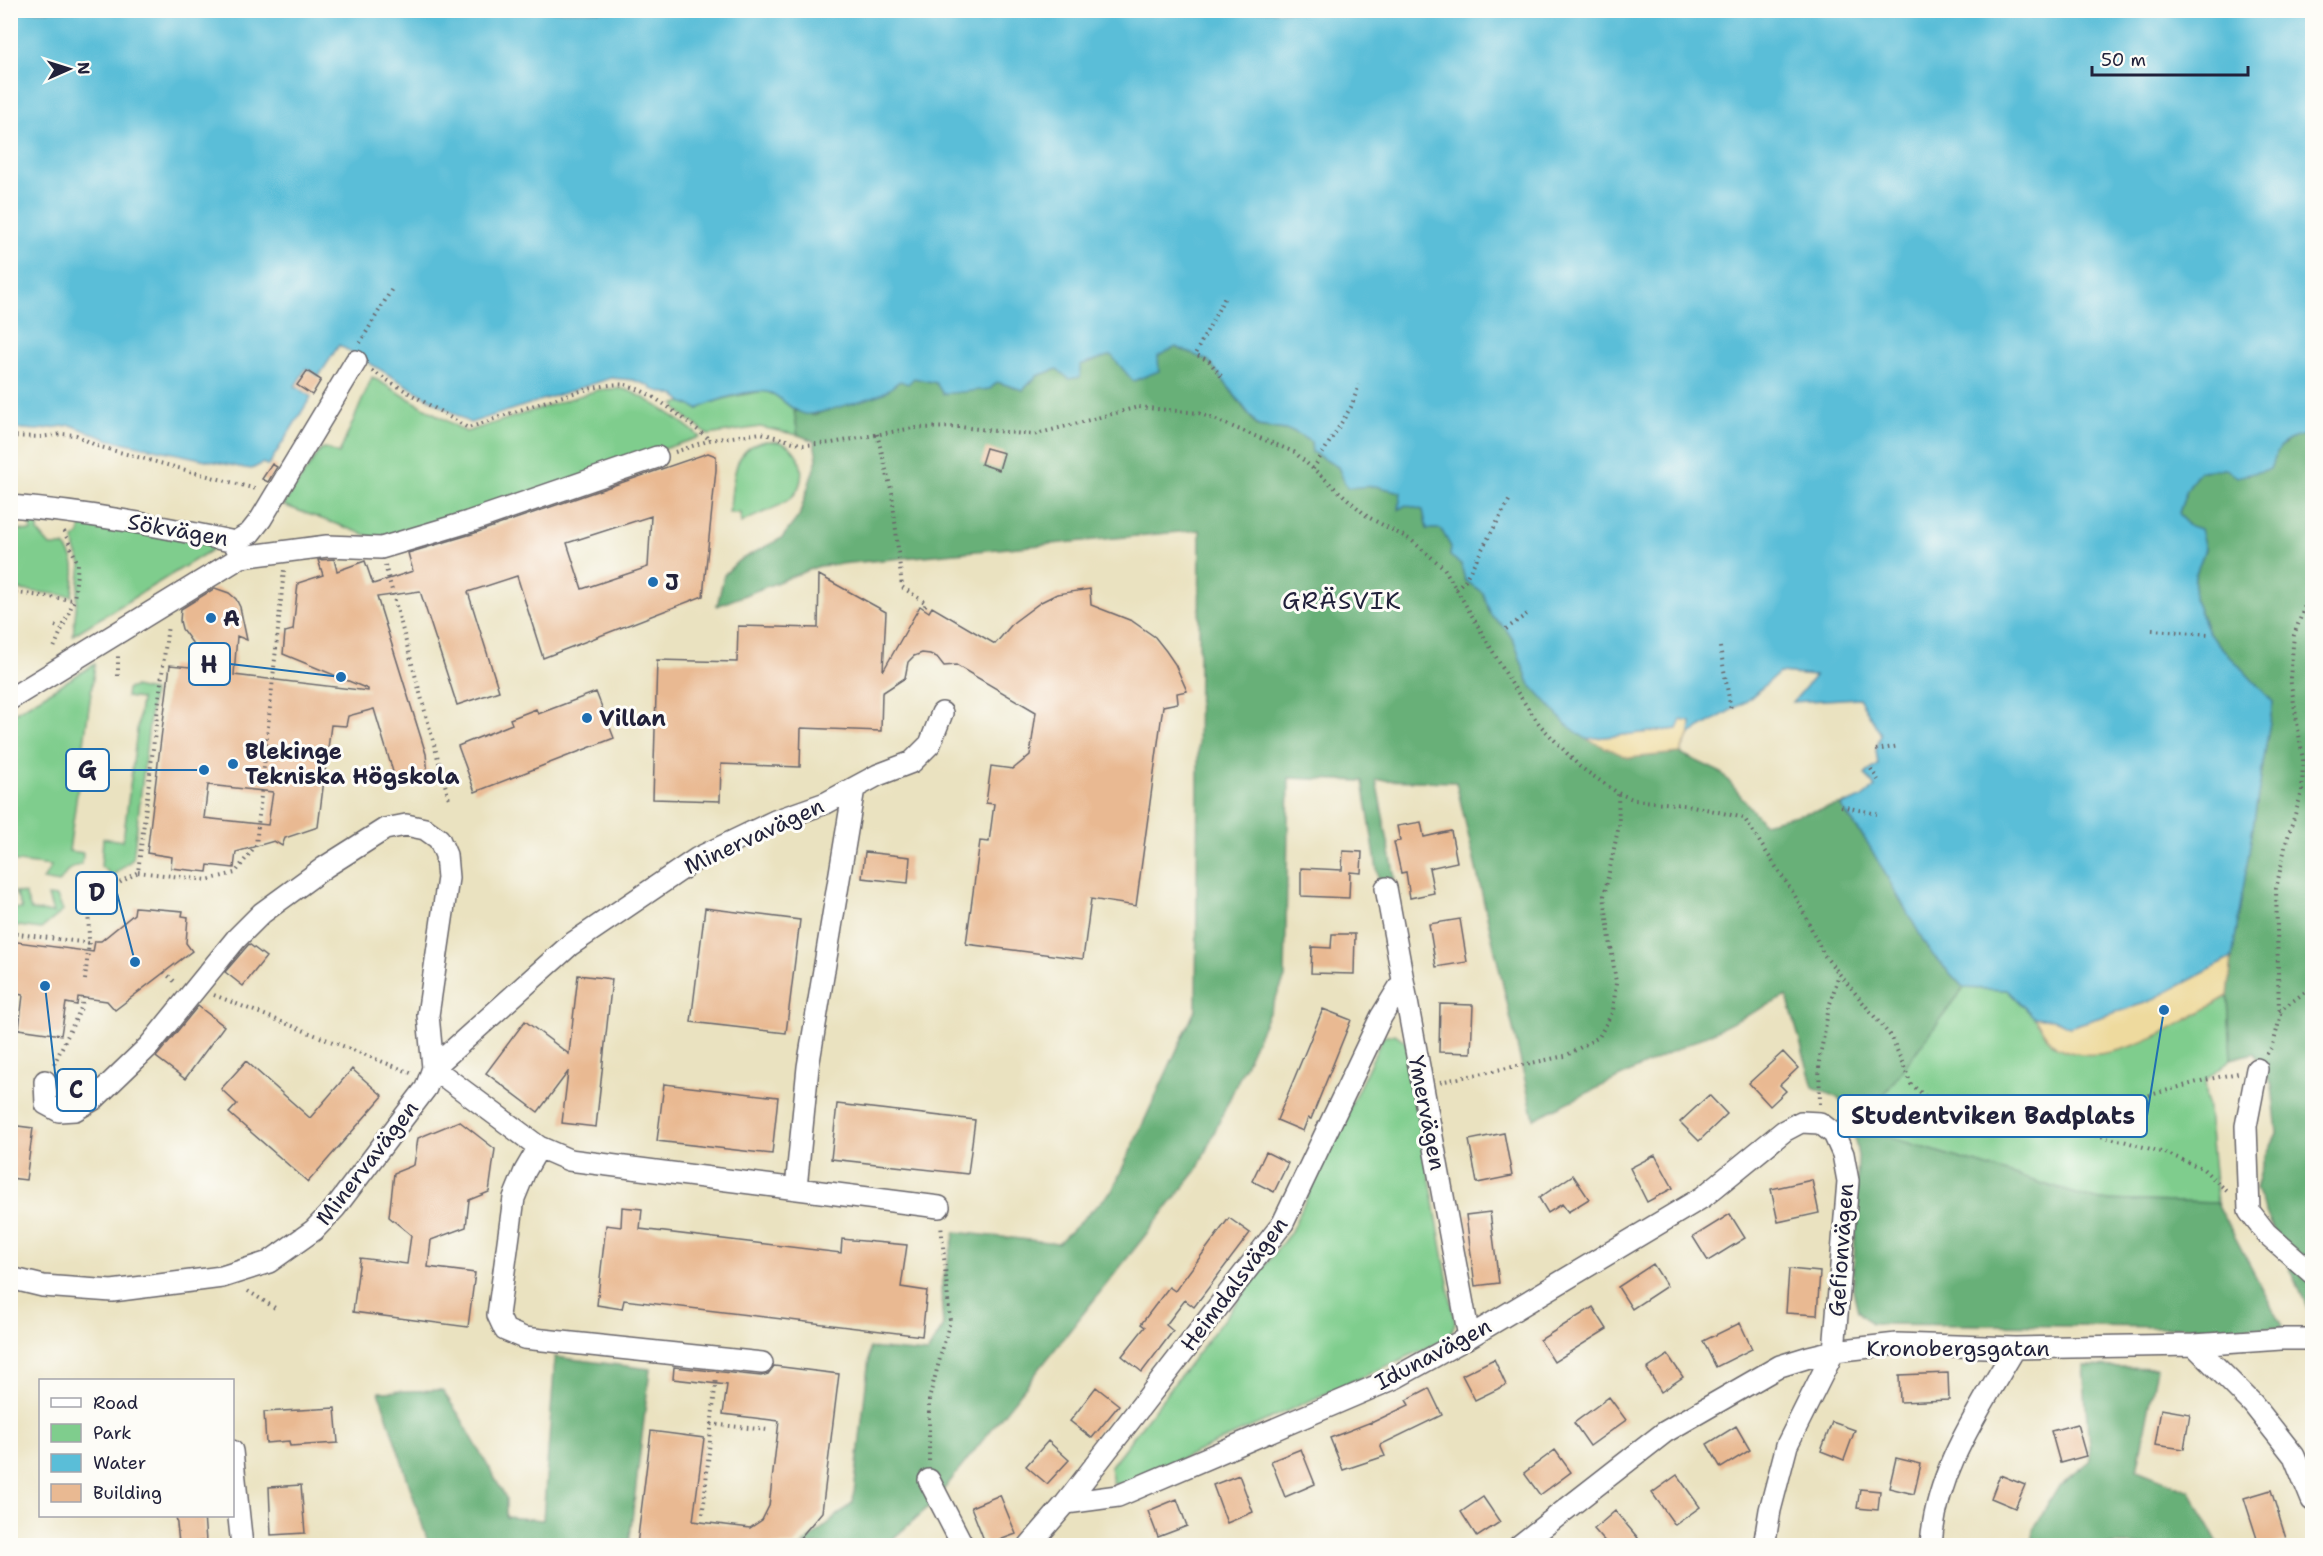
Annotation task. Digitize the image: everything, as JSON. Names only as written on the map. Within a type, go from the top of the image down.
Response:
[{"type":"street","name":"Sökvägen","points":[[10,506],[55,510],[148,524],[238,550],[261,519],[357,353]]},
{"type":"street","points":[[10,699],[171,600],[238,550],[286,551],[327,546],[381,548],[510,508],[657,458]]},
{"type":"street","name":"Minervavägen","points":[[10,1278],[43,1286],[112,1291],[222,1277],[268,1262],[314,1230],[335,1208],[429,1078],[570,945],[698,858],[775,821],[826,802],[878,775],[912,762],[930,744],[942,713]]},
{"type":"street","name":"Minervavägen","points":[[796,1188],[808,1067],[854,788]]},
{"type":"street","points":[[45,1081],[46,1104],[60,1111],[75,1110],[94,1099],[149,1046],[236,939],[262,913],[325,867],[385,829],[406,825],[424,829],[439,839],[446,855],[448,878],[428,1015],[429,1078],[539,1147],[569,1160],[939,1207]]},
{"type":"street","name":"Ymervägen","points":[[1386,888],[1469,1337]]},
{"type":"street","name":"Heimdalsvägen","points":[[1066,1503],[1283,1223],[1381,1017],[1402,981]]},
{"type":"street","points":[[2257,1069],[2246,1126],[2249,1211],[2266,1233],[2313,1273]]},
{"type":"street","name":"Idunavägen","points":[[1066,1503],[1118,1496],[1395,1378],[1469,1337],[1703,1197],[1784,1131],[1801,1122],[1820,1123]]},
{"type":"street","name":"Gefionvägen","points":[[1820,1123],[1834,1134],[1843,1154],[1848,1181],[1834,1351]]},
{"type":"street","points":[[539,1147],[525,1171],[514,1198],[498,1315],[505,1330],[524,1338],[762,1363]]},
{"type":"street","name":"Kronobergsgatan","points":[[1519,1545],[1665,1432],[1780,1366],[1834,1351],[1897,1344],[2014,1348],[2194,1345],[2313,1339]]},
{"type":"street","points":[[2194,1345],[2253,1404],[2294,1456],[2313,1500]]},
{"type":"street","points":[[1931,1545],[1932,1525],[1952,1458],[2014,1348]]},
{"type":"street","points":[[1764,1545],[1770,1510],[1787,1445],[1834,1351]]},
{"type":"street","points":[[234,1469],[242,1545]]},
{"type":"street","points":[[929,1480],[963,1545]]},
{"type":"street","points":[[1029,1545],[1066,1503]]},
{"type":"path","points":[[393,286],[357,353],[468,428],[612,384],[636,389],[674,412],[710,440]]},
{"type":"path","points":[[1221,376],[1209,361],[1195,354],[1226,295]]},
{"type":"path","points":[[1313,469],[1351,407],[1359,385]]},
{"type":"path","points":[[657,458],[710,440],[761,433],[804,445],[832,443],[914,428],[960,427],[1033,435],[1138,407],[1199,413],[1294,452],[1368,517],[1411,540],[1444,568],[1513,686],[1539,724],[1580,767],[1618,793],[1635,800],[1693,806],[1744,819],[1797,899],[1824,955],[1892,1038],[1911,1084],[1937,1107],[1976,1119],[2066,1118],[2205,1080],[2257,1069],[2272,1045],[2281,1014],[2279,1011],[2276,889],[2286,843],[2302,792],[2303,760],[2290,678],[2294,635],[2313,587]]},
{"type":"path","points":[[877,434],[892,493],[902,587],[926,603],[924,608]]},
{"type":"path","points":[[10,436],[76,435],[97,446],[275,494]]},
{"type":"path","points":[[1456,589],[1465,580],[1511,497]]},
{"type":"path","points":[[55,510],[78,564],[74,600],[54,650],[47,654],[57,670]]},
{"type":"path","points":[[381,548],[449,799]]},
{"type":"path","points":[[85,980],[89,943],[88,894],[116,885],[138,872],[207,880],[235,873],[256,845],[286,551]]},
{"type":"path","points":[[10,592],[74,600]]},
{"type":"path","points":[[138,872],[171,600]]},
{"type":"path","points":[[1506,629],[1530,612]]},
{"type":"path","points":[[55,626],[61,628]]},
{"type":"path","points":[[2152,630],[2210,634]]},
{"type":"path","points":[[1720,647],[1731,710]]},
{"type":"path","points":[[1876,750],[1899,746]]},
{"type":"path","points":[[1871,769],[1878,780]]},
{"type":"path","points":[[1422,1086],[1565,1056],[1599,1037],[1613,1011],[1616,983],[1604,896],[1619,825],[1618,793]]},
{"type":"path","points":[[1841,807],[1878,814]]},
{"type":"path","points":[[10,933],[89,943]]},
{"type":"path","points":[[1820,1123],[1819,1062],[1829,1007],[1839,974]]},
{"type":"path","points":[[2279,1011],[2313,987]]},
{"type":"path","points":[[197,988],[413,1074],[429,1078]]},
{"type":"path","points":[[45,1081],[82,1006],[83,993]]},
{"type":"path","points":[[2045,1118],[2086,1133],[2168,1154],[2202,1168],[2249,1211]]},
{"type":"path","points":[[929,1480],[929,1399],[950,1321],[939,1207]]},
{"type":"path","points":[[253,1293],[275,1308]]},
{"type":"path","points":[[703,1514],[718,1358]]},
{"type":"path","points":[[711,1424],[768,1430]]},
{"type":"green space","points":[[1175,347],[1209,361],[1257,426],[1293,431],[1311,442],[1312,452],[1338,467],[1347,487],[1375,486],[1401,492],[1400,509],[1406,504],[1423,510],[1427,529],[1441,529],[1451,547],[1450,556],[1461,564],[1465,580],[1483,593],[1491,615],[1506,629],[1514,641],[1529,683],[1629,758],[1680,753],[1722,773],[1763,823],[1847,803],[1841,807],[1867,842],[1930,952],[1964,988],[1859,1128],[2096,1200],[2217,1203],[2283,1328],[1871,1324],[1858,1311],[1853,1290],[1858,1156],[1850,1115],[1838,1098],[1813,1087],[1787,996],[1534,1119],[1456,782],[1376,780],[1395,878],[1379,882],[1363,781],[1289,778],[1285,978],[1197,1170],[933,1503],[886,1545],[803,1545],[853,1502],[870,1348],[927,1353],[943,1327],[941,1289],[955,1232],[1058,1243],[1112,1191],[1196,1008],[1200,530],[819,566],[717,606],[724,575],[738,561],[782,538],[799,516],[817,459],[814,441],[798,435],[794,410],[813,415],[883,393],[900,381],[914,378],[936,383],[997,382],[1023,390],[1037,376],[1057,369],[1080,365],[1111,355],[1158,356]]},
{"type":"green space","points":[[372,377],[466,432],[598,390],[623,389],[652,403],[700,437],[383,541],[283,505],[321,449],[325,448],[339,454]]},
{"type":"green space","points":[[764,391],[775,395],[794,410],[798,435],[760,427],[708,435],[677,410],[675,404],[682,402],[698,409],[722,400]]},
{"type":"green space","points":[[2312,434],[2312,1319],[2256,1189],[2264,1159],[2277,1133],[2272,1085],[2254,1053],[2231,1059],[2228,996],[2232,958],[2273,702],[2209,634],[2194,598],[2195,576],[2205,549],[2200,529],[2187,525],[2179,513],[2187,489],[2199,471],[2226,469],[2277,449],[2295,436]]},
{"type":"green space","points":[[766,441],[785,444],[797,455],[802,471],[799,487],[788,500],[741,523],[740,513],[729,513],[736,468],[746,451]]},
{"type":"green space","points":[[24,514],[38,516],[38,532],[50,546],[64,546],[69,551],[74,563],[72,596],[11,589],[10,522],[16,530],[32,531]]},
{"type":"green space","points":[[81,521],[213,544],[213,549],[73,635],[81,564],[74,539],[80,533]]},
{"type":"green space","points":[[95,664],[69,851],[83,853],[82,864],[68,870],[59,883],[43,880],[51,866],[11,861],[11,715]]},
{"type":"green space","points":[[134,687],[153,691],[133,859],[112,876],[101,867],[103,838],[123,841],[141,699],[126,697],[127,689]]},
{"type":"green space","points":[[15,892],[25,894],[31,910],[53,913],[48,896],[57,897],[63,911],[41,929],[11,925],[11,908],[22,909]]},
{"type":"green space","points":[[1964,988],[2007,990],[2034,1017],[2054,1046],[2156,1037],[2228,996],[2231,1059],[2205,1080],[2217,1203],[2096,1200],[1858,1128]]},
{"type":"green space","points":[[1395,1034],[1406,1042],[1455,1323],[1449,1338],[1123,1485],[1113,1483],[1110,1467],[1290,1233],[1383,1037]]},
{"type":"green space","points":[[555,1357],[650,1369],[629,1545],[429,1545],[379,1392],[442,1390],[459,1415],[506,1498],[506,1517],[543,1520]]},
{"type":"green space","points":[[2083,1366],[2157,1368],[2137,1470],[2190,1491],[2219,1545],[2033,1545],[2033,1530],[2059,1486],[2090,1461]]},
{"type":"sand","points":[[1680,720],[1692,722],[1690,734],[1680,753],[1629,758],[1586,739],[1677,729]]},
{"type":"sand","points":[[2232,958],[2228,996],[2168,1030],[2122,1049],[2099,1054],[2077,1054],[2057,1047],[2047,1038],[2034,1017],[2053,1019],[2070,1027],[2148,1002]]},
{"type":"water","points":[[10,11],[2312,11],[2312,434],[2284,443],[2276,453],[2270,469],[2237,477],[2226,469],[2199,471],[2187,489],[2179,513],[2187,525],[2200,529],[2205,549],[2195,576],[2194,598],[2209,634],[2273,702],[2232,958],[2148,1002],[2069,1027],[2053,1019],[2034,1017],[2007,990],[1964,988],[1930,952],[1867,842],[1841,806],[1861,798],[1875,787],[1865,774],[1878,765],[1876,750],[1881,734],[1859,698],[1793,702],[1815,676],[1779,673],[1747,701],[1690,734],[1691,722],[1681,720],[1677,729],[1586,739],[1566,724],[1529,683],[1514,641],[1506,629],[1491,615],[1483,593],[1465,580],[1461,564],[1450,556],[1451,547],[1441,529],[1427,529],[1423,510],[1406,505],[1399,509],[1401,492],[1375,486],[1347,488],[1338,467],[1312,452],[1311,442],[1293,431],[1258,426],[1209,361],[1176,347],[1158,356],[1159,371],[1133,381],[1111,355],[1080,365],[1080,377],[1069,379],[1057,369],[1037,376],[1023,390],[997,382],[990,389],[943,394],[936,383],[914,378],[908,384],[900,381],[885,392],[870,398],[811,414],[796,410],[773,394],[766,392],[736,395],[698,409],[682,402],[676,396],[651,389],[650,386],[633,380],[611,378],[470,423],[339,345],[319,376],[306,368],[295,386],[311,397],[268,466],[263,463],[252,469],[244,468],[107,439],[71,425],[37,430],[11,428]]},
{"type":"building","points":[[307,371],[321,380],[312,395],[297,385]]},
{"type":"building","points":[[986,448],[1004,453],[999,470],[981,464]]},
{"type":"building","points":[[708,453],[716,456],[703,596],[543,658],[517,576],[468,592],[499,691],[457,705],[420,591],[377,597],[426,754],[428,775],[397,785],[374,709],[348,716],[346,726],[331,725],[318,827],[285,838],[282,846],[274,841],[236,852],[234,868],[208,865],[207,872],[171,868],[172,857],[147,853],[170,665],[190,667],[193,644],[182,629],[181,609],[215,588],[229,593],[236,599],[247,640],[237,636],[234,675],[368,691],[368,689],[283,654],[285,632],[293,630],[298,583],[323,575],[318,560],[334,559],[337,571],[365,561],[373,584],[413,571],[408,553],[472,534]],"holes":[[[651,516],[648,567],[582,589],[567,543]],[[208,785],[273,792],[268,825],[204,818]]]},
{"type":"building","points":[[272,464],[277,467],[268,482],[262,479]]},
{"type":"building","points":[[819,575],[886,612],[883,671],[920,606],[929,612],[932,607],[995,644],[1014,622],[1041,602],[1057,594],[1090,589],[1091,605],[1132,621],[1155,637],[1175,664],[1187,691],[1177,693],[1178,703],[1163,706],[1136,906],[1091,899],[1083,959],[966,944],[980,841],[989,842],[994,804],[986,803],[991,766],[1013,769],[1030,755],[1036,712],[956,665],[944,666],[937,657],[930,654],[922,653],[914,656],[908,662],[905,678],[882,693],[881,731],[801,728],[800,767],[721,764],[720,801],[653,799],[657,660],[737,662],[738,626],[818,628]]},
{"type":"building","points":[[596,692],[614,738],[475,792],[458,746],[512,724],[510,719],[536,709],[538,714]]},
{"type":"building","points":[[1421,822],[1424,837],[1451,831],[1457,862],[1429,868],[1434,893],[1410,898],[1406,872],[1401,873],[1394,842],[1400,841],[1397,826]]},
{"type":"building","points":[[1343,851],[1362,852],[1361,873],[1350,872],[1349,898],[1301,896],[1301,868],[1342,870]]},
{"type":"building","points":[[865,852],[910,857],[908,883],[862,878]]},
{"type":"building","points":[[135,907],[183,911],[182,916],[188,917],[186,943],[192,951],[115,1010],[107,1001],[78,997],[77,1005],[66,1003],[61,1035],[19,1029],[23,995],[10,993],[10,941],[93,952],[95,941],[101,941],[134,914]]},
{"type":"building","points":[[705,908],[800,920],[786,1033],[691,1022]]},
{"type":"building","points":[[1460,919],[1467,962],[1436,967],[1429,924]]},
{"type":"building","points":[[1332,934],[1355,934],[1354,974],[1311,973],[1312,947],[1331,948]]},
{"type":"building","points":[[249,944],[266,957],[243,986],[225,972]]},
{"type":"building","points":[[578,975],[612,979],[596,1127],[562,1123],[568,1072],[538,1112],[486,1073],[525,1021],[569,1054]]},
{"type":"building","points":[[1440,1004],[1473,1005],[1471,1053],[1439,1052]]},
{"type":"building","points":[[198,1006],[224,1026],[185,1079],[156,1057]]},
{"type":"building","points":[[1323,1009],[1351,1020],[1311,1119],[1308,1118],[1303,1131],[1277,1120]]},
{"type":"building","points":[[1783,1052],[1798,1068],[1780,1085],[1786,1091],[1770,1106],[1749,1083]]},
{"type":"building","points":[[246,1061],[310,1118],[352,1069],[383,1096],[308,1182],[229,1113],[237,1104],[221,1089]]},
{"type":"building","points":[[664,1084],[778,1097],[772,1154],[657,1141]]},
{"type":"building","points":[[1709,1095],[1727,1114],[1699,1141],[1680,1122]]},
{"type":"building","points":[[837,1104],[975,1120],[968,1174],[831,1159]]},
{"type":"building","points":[[459,1121],[495,1149],[489,1192],[469,1200],[466,1227],[431,1240],[428,1267],[475,1273],[468,1327],[353,1312],[360,1258],[407,1264],[411,1235],[389,1217],[394,1173],[414,1165],[418,1138]]},
{"type":"building","points":[[10,1125],[33,1128],[26,1180],[10,1178]]},
{"type":"building","points":[[1504,1133],[1512,1176],[1477,1183],[1469,1140]]},
{"type":"building","points":[[1266,1152],[1288,1163],[1274,1192],[1252,1181]]},
{"type":"building","points":[[1655,1155],[1673,1188],[1647,1202],[1630,1168]]},
{"type":"building","points":[[1573,1175],[1589,1199],[1568,1212],[1562,1204],[1548,1213],[1539,1198]]},
{"type":"building","points":[[1812,1180],[1819,1213],[1778,1222],[1771,1189]]},
{"type":"building","points":[[622,1207],[642,1209],[640,1229],[841,1253],[842,1239],[907,1245],[901,1287],[927,1291],[922,1336],[624,1300],[622,1309],[597,1305],[606,1225],[621,1227]]},
{"type":"building","points":[[1490,1212],[1499,1283],[1475,1286],[1466,1215]]},
{"type":"building","points":[[1730,1214],[1745,1238],[1708,1261],[1693,1237]]},
{"type":"building","points":[[1229,1218],[1250,1233],[1194,1307],[1185,1300],[1166,1325],[1173,1331],[1142,1372],[1122,1356],[1145,1327],[1141,1324],[1169,1287],[1175,1291]]},
{"type":"building","points":[[1653,1264],[1667,1286],[1632,1309],[1618,1287]]},
{"type":"building","points":[[1789,1269],[1820,1272],[1817,1315],[1786,1313]]},
{"type":"building","points":[[1593,1307],[1607,1329],[1554,1362],[1540,1340]]},
{"type":"building","points":[[1740,1323],[1752,1349],[1716,1367],[1703,1341]]},
{"type":"building","points":[[1668,1355],[1683,1377],[1661,1392],[1647,1369]]},
{"type":"building","points":[[1494,1359],[1506,1385],[1475,1400],[1462,1375]]},
{"type":"building","points":[[774,1366],[839,1374],[822,1512],[794,1545],[637,1545],[651,1431],[704,1438],[693,1521],[750,1528],[762,1520],[769,1506],[779,1421],[723,1414],[727,1385],[673,1379],[674,1367],[761,1376],[768,1374]]},
{"type":"building","points":[[1948,1373],[1949,1400],[1900,1402],[1899,1375]]},
{"type":"building","points":[[1096,1387],[1119,1405],[1092,1438],[1070,1421]]},
{"type":"building","points":[[1429,1388],[1442,1415],[1380,1445],[1385,1456],[1343,1470],[1330,1438],[1371,1423],[1409,1405],[1406,1400]]},
{"type":"building","points":[[1609,1397],[1626,1420],[1590,1446],[1574,1423]]},
{"type":"building","points":[[335,1408],[338,1443],[290,1446],[289,1441],[266,1443],[264,1412]]},
{"type":"building","points":[[2161,1409],[2190,1414],[2184,1449],[2155,1445]]},
{"type":"building","points":[[1832,1422],[1855,1430],[1844,1460],[1821,1451]]},
{"type":"building","points":[[2077,1424],[2086,1456],[2060,1463],[2051,1431]]},
{"type":"building","points":[[1736,1426],[1750,1450],[1721,1468],[1707,1444]]},
{"type":"building","points":[[1048,1441],[1069,1460],[1047,1484],[1026,1466]]},
{"type":"building","points":[[1301,1449],[1315,1484],[1285,1497],[1271,1461]]},
{"type":"building","points":[[1555,1450],[1571,1472],[1540,1495],[1524,1473]]},
{"type":"building","points":[[1896,1458],[1921,1464],[1914,1494],[1889,1488]]},
{"type":"building","points":[[1239,1475],[1253,1512],[1227,1523],[1213,1485]]},
{"type":"building","points":[[1677,1475],[1700,1507],[1675,1525],[1652,1493]]},
{"type":"building","points":[[2000,1475],[2025,1485],[2015,1508],[1991,1498]]},
{"type":"building","points":[[301,1485],[305,1533],[271,1535],[269,1487]]},
{"type":"building","points":[[1860,1489],[1880,1491],[1878,1510],[1857,1508]]},
{"type":"building","points":[[2271,1490],[2287,1542],[2276,1545],[2259,1545],[2244,1498]]},
{"type":"building","points":[[1000,1495],[1016,1534],[986,1545],[971,1507]]},
{"type":"building","points":[[1483,1497],[1500,1522],[1477,1537],[1461,1512]]},
{"type":"building","points":[[1177,1499],[1187,1526],[1158,1537],[1148,1511]]},
{"type":"building","points":[[1615,1511],[1638,1538],[1629,1545],[1608,1545],[1594,1529]]},
{"type":"building","points":[[176,1517],[204,1517],[206,1541],[179,1543]]},
{"type":"place","name":"J","points":[[653,582]]},
{"type":"place","name":"A","points":[[211,618]]},
{"type":"place","name":"H","points":[[341,677]]},
{"type":"place","name":"Villan","points":[[587,718]]},
{"type":"place","name":"Blekinge Tekniska Högskola","points":[[233,764]]},
{"type":"place","name":"G","points":[[204,770]]},
{"type":"place","name":"D","points":[[135,962]]},
{"type":"place","name":"C","points":[[45,986]]},
{"type":"place","name":"Studentviken Badplats","points":[[2164,1010]]},
{"type":"district","name":"GRÄSVIK","points":[[1342,601]]}]
